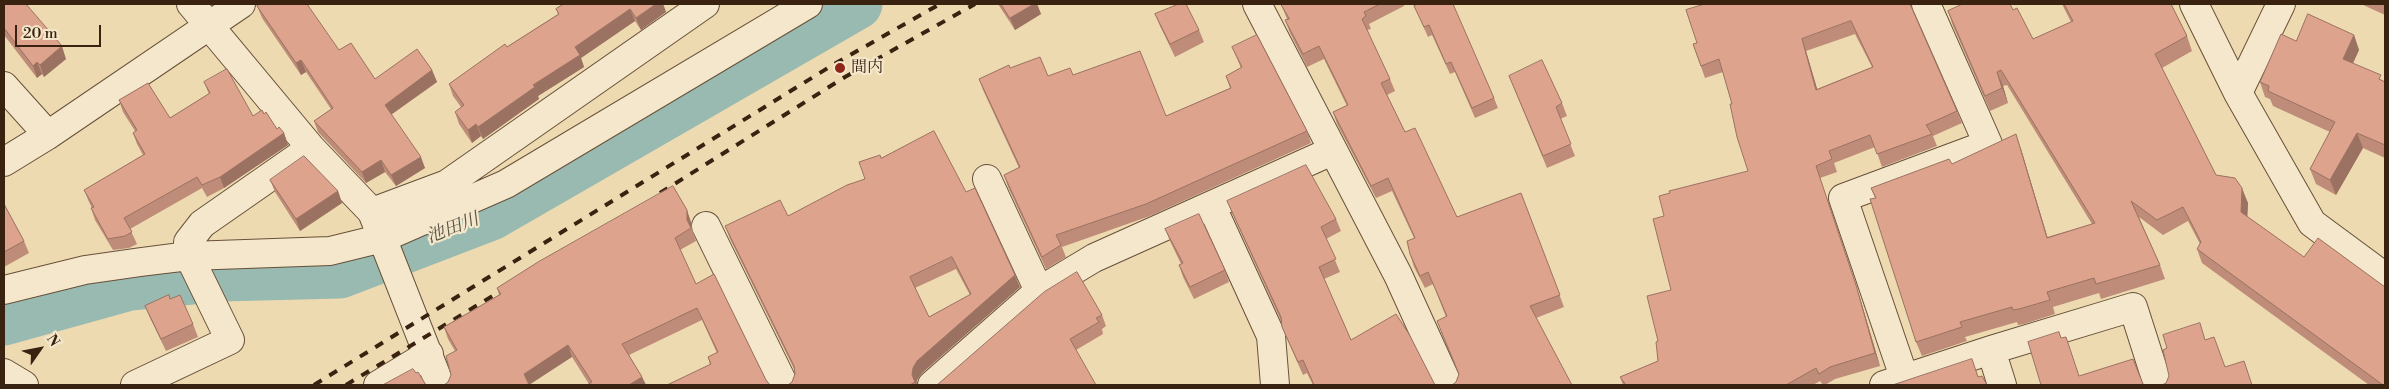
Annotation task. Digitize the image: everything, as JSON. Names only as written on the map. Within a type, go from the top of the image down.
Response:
[{"type":"street","points":[[191,4],[311,148],[372,212],[440,385]]},
{"type":"street","points":[[4,162],[48,135],[242,4]]},
{"type":"street","points":[[372,212],[447,184],[705,4]]},
{"type":"street","points":[[4,290],[85,270],[189,256],[330,251],[383,239],[506,184],[808,4]]},
{"type":"street","points":[[1257,4],[1398,275],[1448,385]]},
{"type":"street","points":[[1926,4],[1988,144],[1843,198],[1894,381],[2133,307],[2158,385]]},
{"type":"street","points":[[2194,4],[2238,93],[2312,223],[2385,277]]},
{"type":"street","points":[[2238,93],[2280,4]]},
{"type":"street","points":[[4,86],[48,135]]},
{"type":"street","points":[[134,385],[230,340],[189,256],[188,242],[202,224],[311,148]]},
{"type":"street","points":[[932,385],[1039,291],[1094,258],[1212,207],[1332,151]]},
{"type":"street","points":[[987,179],[1039,291]]},
{"type":"street","points":[[1212,207],[1271,336],[1274,385]]},
{"type":"street","points":[[706,226],[784,385]]},
{"type":"street","points":[[1991,350],[2002,385]]},
{"type":"street","points":[[378,385],[429,354]]},
{"type":"street","points":[[4,372],[24,385]]},
{"type":"building","points":[[4,4],[26,4],[62,46],[40,65],[37,62],[33,66],[4,28]]},
{"type":"building","points":[[261,4],[307,4],[339,50],[351,43],[375,79],[417,49],[432,70],[385,105],[421,157],[391,175],[381,160],[362,172],[314,121],[333,108],[301,60],[296,63],[257,6]]},
{"type":"building","points":[[564,4],[656,4],[636,18],[630,9],[575,47],[580,55],[533,85],[535,87],[478,127],[476,124],[468,130],[455,112],[464,105],[449,84],[505,44],[507,47],[559,14],[556,9]]},
{"type":"building","points":[[1001,4],[1034,4],[1010,18]]},
{"type":"building","points":[[1179,4],[1186,4],[1199,30],[1170,44],[1155,14]]},
{"type":"building","points":[[1281,4],[1380,4],[1364,12],[1366,16],[1362,19],[1390,79],[1381,83],[1405,132],[1415,128],[1457,217],[1521,193],[1560,295],[1530,306],[1572,385],[1452,385],[1456,382],[1459,374],[1437,321],[1447,316],[1428,272],[1420,276],[1410,254],[1407,241],[1415,238],[1388,178],[1371,186],[1333,112],[1348,105],[1319,46],[1303,54],[1285,20],[1289,19]]},
{"type":"building","points":[[1419,4],[1453,4],[1494,98],[1472,108],[1451,62],[1446,64],[1429,25],[1424,27],[1414,6]]},
{"type":"building","points":[[1705,4],[1910,4],[1957,111],[1926,125],[1932,134],[1877,154],[1870,135],[1829,151],[1832,159],[1816,166],[1856,285],[1875,353],[1830,367],[1819,374],[1816,368],[1786,385],[1626,385],[1620,377],[1658,361],[1656,342],[1658,341],[1647,296],[1671,290],[1653,219],[1664,216],[1659,196],[1670,193],[1669,191],[1748,171],[1737,137],[1730,104],[1732,104],[1719,59],[1701,66],[1693,44],[1697,43],[1686,10]],"holes":[[[1851,21],[1873,67],[1816,90],[1802,39]]]},
{"type":"building","points":[[1963,4],[2010,4],[2013,10],[2017,8],[2033,39],[2073,21],[2064,4],[2171,4],[2187,36],[2155,54],[2216,175],[2235,178],[2242,188],[2241,212],[2304,257],[2318,238],[2385,287],[2385,385],[2197,249],[2201,242],[2183,207],[2157,220],[2131,201],[2160,265],[2096,284],[2094,278],[2047,292],[2050,300],[2019,309],[2013,310],[2012,307],[1960,322],[1962,327],[1916,342],[1870,199],[1876,198],[1871,188],[1949,159],[1952,164],[2016,134],[2047,238],[2095,223],[2001,70],[1997,72],[2002,88],[1985,96],[1948,11]]},
{"type":"building","points":[[2308,14],[2354,35],[2343,59],[2381,75],[2379,79],[2385,82],[2385,145],[2357,133],[2330,180],[2310,169],[2335,122],[2268,91],[2269,86],[2260,82],[2281,34],[2296,41]]},
{"type":"building","points":[[1257,35],[1307,131],[1146,204],[1056,235],[1061,245],[1042,257],[1004,175],[1020,167],[979,79],[1009,65],[1010,68],[1040,57],[1048,76],[1070,68],[1073,75],[1140,51],[1166,116],[1231,88],[1226,76],[1242,67],[1232,47]]},
{"type":"building","points":[[1542,60],[1562,103],[1556,107],[1571,144],[1543,156],[1509,76]]},
{"type":"building","points":[[227,69],[253,116],[262,110],[264,114],[266,112],[277,129],[279,127],[284,133],[220,177],[202,185],[197,177],[124,218],[132,232],[125,236],[108,239],[91,208],[94,207],[84,190],[145,154],[133,133],[137,130],[119,100],[148,83],[170,118],[210,93],[204,82]]},
{"type":"building","points":[[934,131],[966,192],[975,188],[1015,275],[917,361],[912,375],[915,382],[910,385],[788,385],[792,382],[795,374],[794,366],[725,226],[780,200],[788,216],[847,185],[865,179],[859,162],[880,155],[881,158]],"holes":[[[952,257],[971,294],[929,317],[910,277]]]},
{"type":"building","points":[[304,156],[338,191],[296,219],[270,180]]},
{"type":"building","points":[[1306,165],[1336,219],[1321,227],[1336,259],[1319,267],[1351,340],[1396,314],[1409,334],[1435,385],[1314,385],[1303,360],[1298,362],[1282,327],[1281,317],[1227,201]]},
{"type":"building","points":[[673,186],[687,210],[687,220],[691,228],[675,238],[696,284],[714,274],[770,385],[667,385],[711,364],[708,357],[718,352],[697,308],[622,344],[642,377],[629,385],[587,385],[592,382],[568,345],[524,374],[529,385],[444,385],[448,382],[451,375],[446,356],[457,350],[444,327],[501,294],[497,288],[538,262]]},
{"type":"building","points":[[4,204],[24,241],[4,252]]},
{"type":"building","points":[[1199,214],[1225,270],[1190,287],[1179,265],[1183,263],[1165,229]]},
{"type":"building","points":[[1077,272],[1102,315],[1096,318],[1099,322],[1070,339],[1096,385],[937,385],[1044,292]]},
{"type":"building","points":[[169,295],[170,299],[180,295],[193,324],[161,339],[145,306]]},
{"type":"building","points":[[2200,323],[2205,340],[2214,337],[2225,367],[2244,361],[2252,385],[2162,385],[2166,383],[2169,376],[2163,350],[2167,348],[2163,335]]},
{"type":"building","points":[[2059,332],[2061,338],[2066,337],[2079,376],[2133,359],[2145,385],[2041,385],[2028,342]]},
{"type":"building","points":[[1972,359],[1978,377],[1982,376],[1987,385],[1893,385]]},
{"type":"building","points":[[413,369],[416,373],[418,372],[426,385],[383,385]]},
{"type":"waterway","name":"池田川","points":[[4,320],[130,285],[222,276],[340,273],[491,215],[857,4]]},
{"type":"railway","points":[[314,385],[836,63],[940,4]]},
{"type":"railway","points":[[660,193],[845,77],[975,4]]},
{"type":"railway","points":[[346,385],[509,286]]},
{"type":"place","name":"間内","points":[[840,68]]}]
